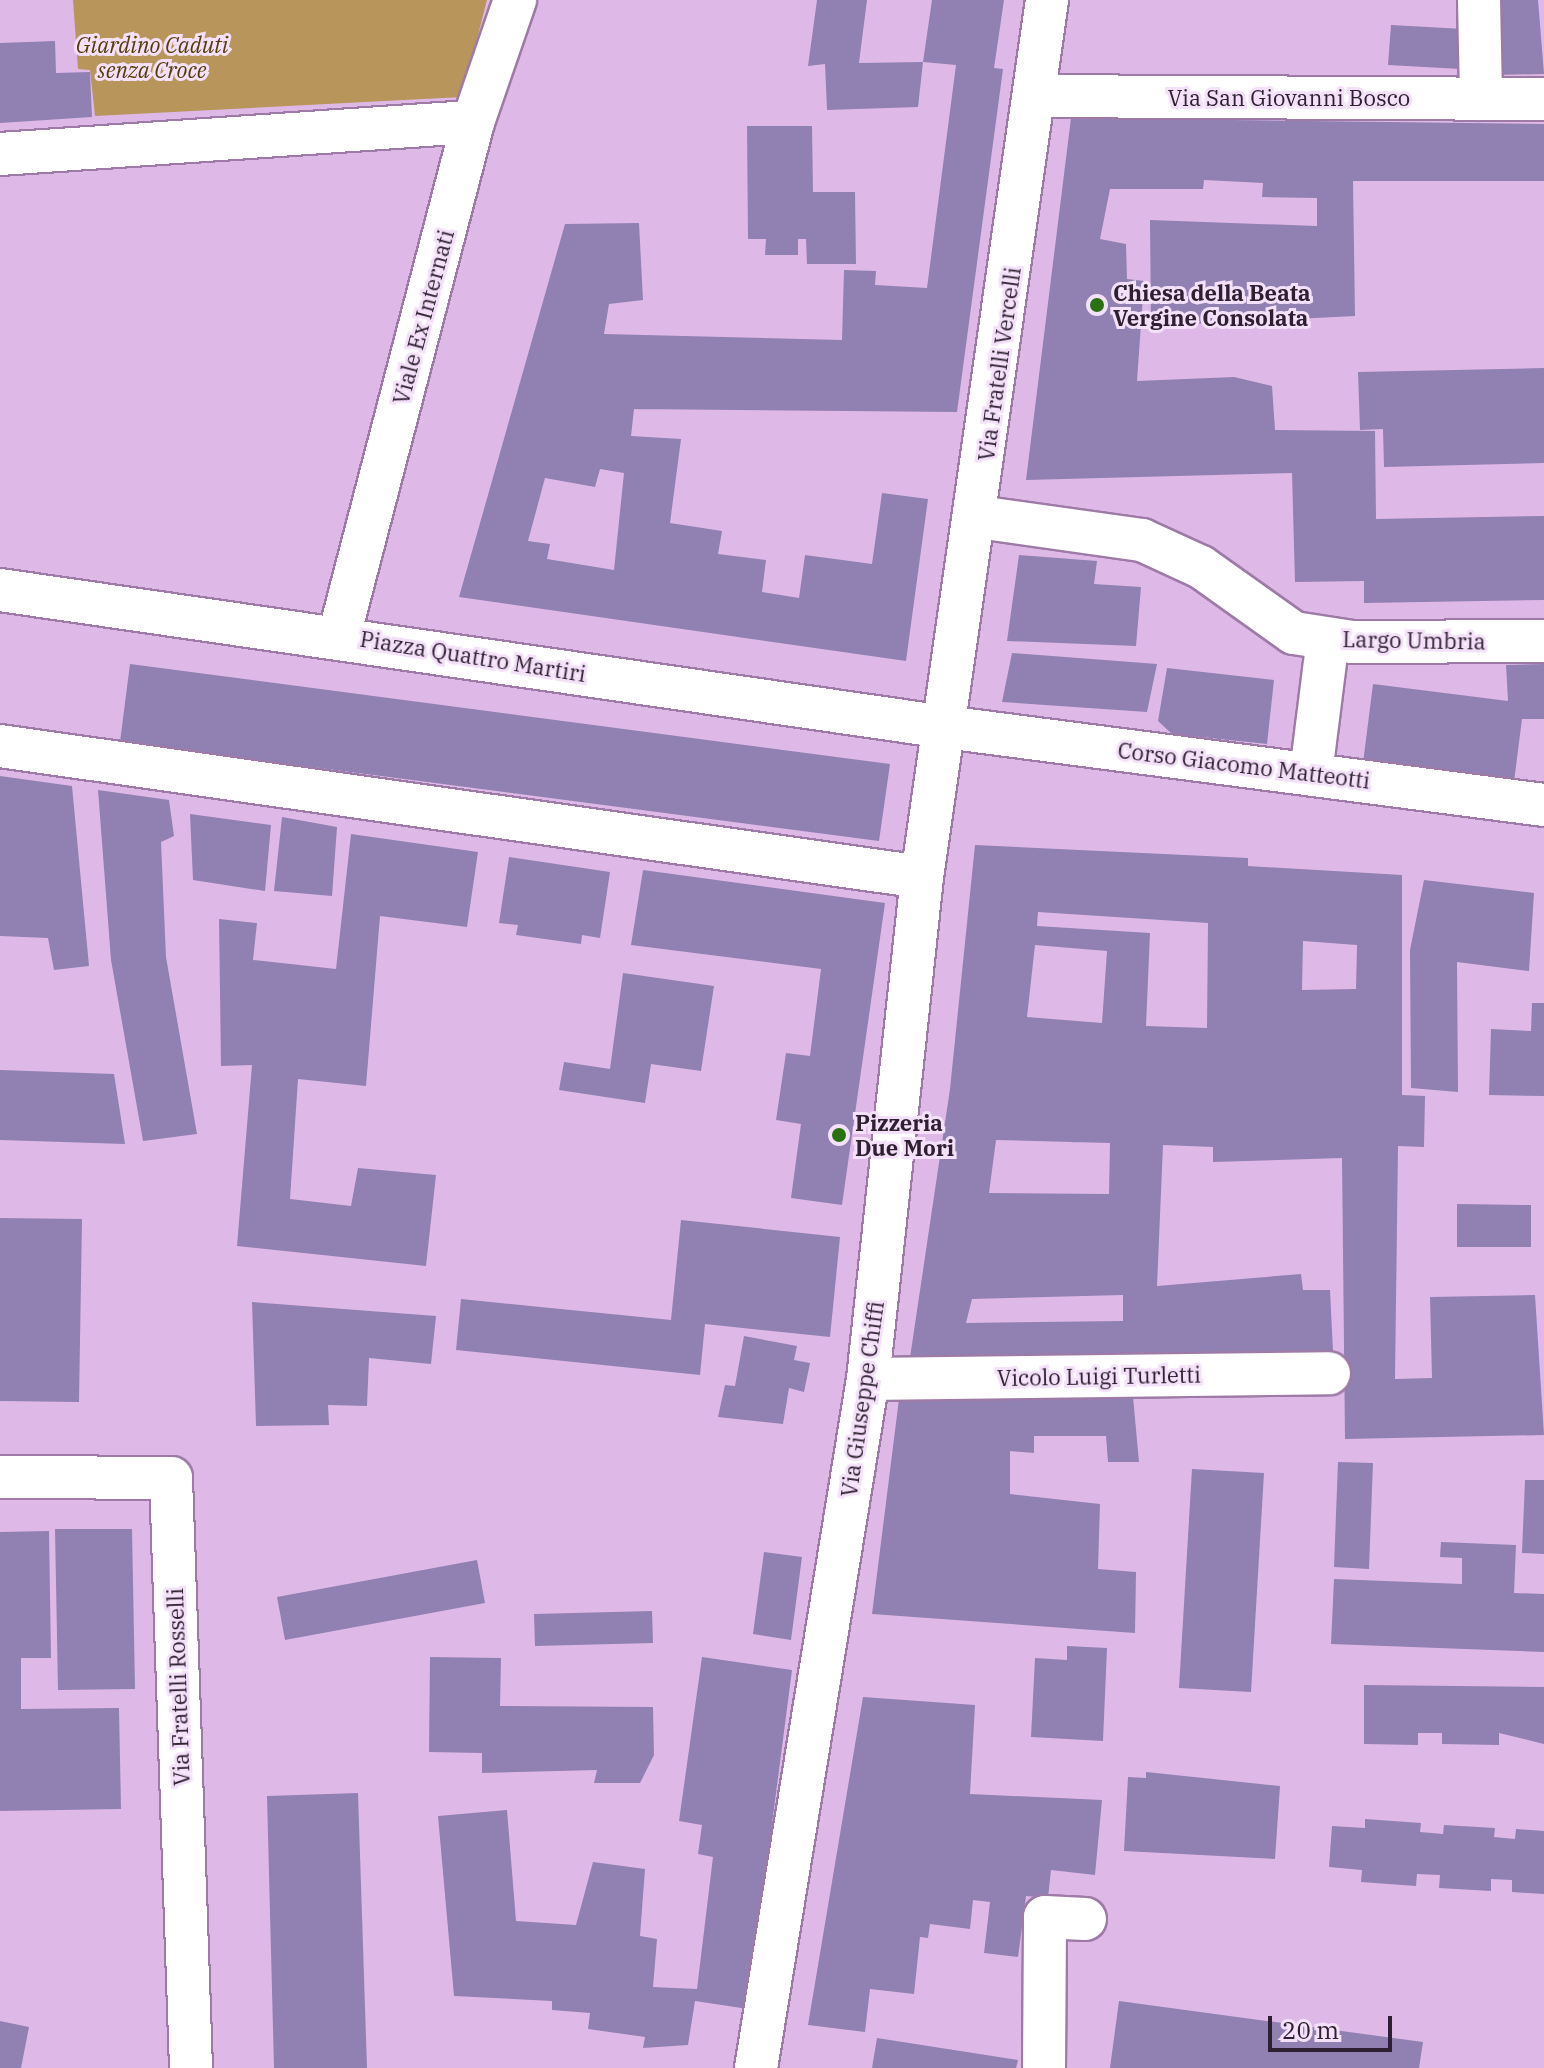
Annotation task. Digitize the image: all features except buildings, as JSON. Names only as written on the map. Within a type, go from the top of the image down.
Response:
[{"type":"street","name":"Viale Ex Internati","points":[[339,636],[473,122],[515,0]]},
{"type":"street","name":"Via Fratelli Vercelli","points":[[945,727],[978,517],[1047,0]]},
{"type":"street","points":[[1479,0],[1481,99]]},
{"type":"street","name":"Via San Giovanni Bosco","points":[[1034,96],[1544,99]]},
{"type":"street","points":[[0,154],[473,122]]},
{"type":"street","name":"Largo Umbria","points":[[978,517],[1142,540],[1201,567],[1294,633],[1328,639],[1544,641]]},
{"type":"street","name":"Piazza Quattro Martiri","points":[[0,590],[339,636],[945,727]]},
{"type":"street","points":[[1311,773],[1328,639]]},
{"type":"street","name":"Corso Giacomo Matteotti","points":[[945,727],[1544,805]]},
{"type":"street","name":"Via Giuseppe Chiffi","points":[[756,2068],[868,1379],[922,877],[945,727]]},
{"type":"street","points":[[0,746],[922,877]]},
{"type":"street","name":"Vicolo Luigi Turletti","points":[[868,1379],[1329,1373]]},
{"type":"street","name":"Via Fratelli Rosselli","points":[[0,1477],[171,1478],[191,2068]]},
{"type":"street","points":[[1044,2068],[1045,1917],[1085,1919]]},
{"type":"green space","name":"Giardino Caduti senza Croce","points":[[73,0],[487,0],[462,97],[95,116],[90,70],[78,69]]},
{"type":"place","name":"Chiesa della Beata Vergine Consolata","points":[[1097,305]]},
{"type":"place","name":"Pizzeria Due Mori","points":[[839,1135]]}]
